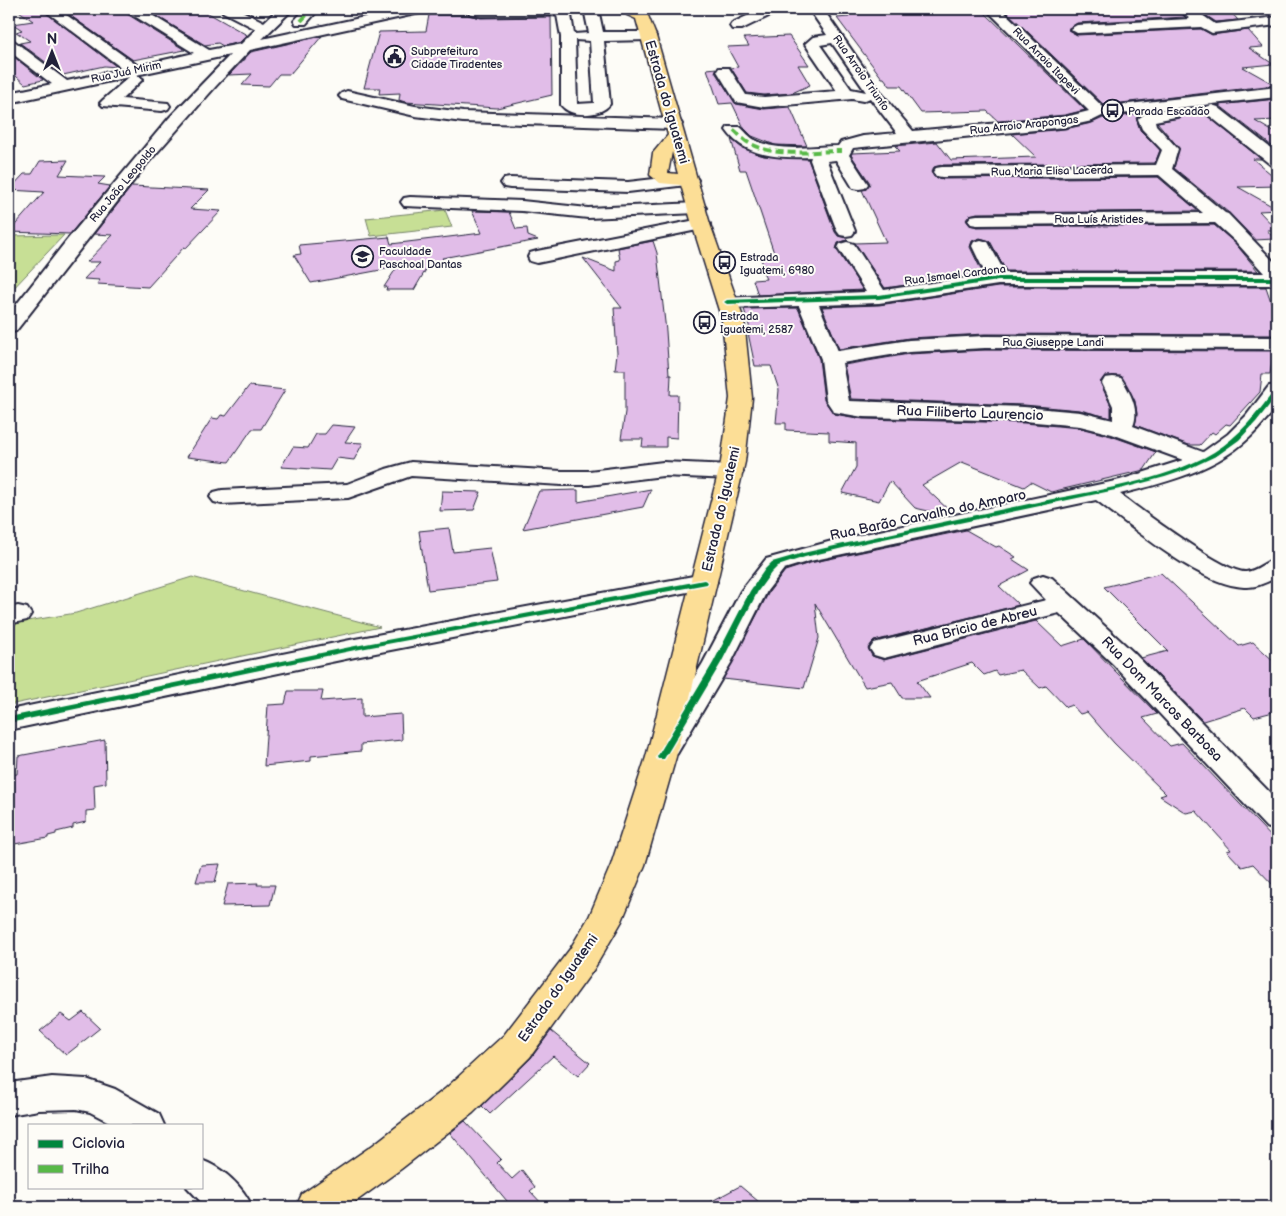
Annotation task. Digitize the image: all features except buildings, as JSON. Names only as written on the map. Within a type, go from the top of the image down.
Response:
[{"type":"main road","name":"Estrada do Iguatemi","points":[[316,1207],[387,1157],[459,1101],[517,1046],[551,1002],[582,959],[605,921],[628,865],[661,757],[731,472],[739,427],[741,398],[733,320],[699,216],[649,36],[636,11]]},
{"type":"street","points":[[50,9],[130,74],[180,72]]},
{"type":"street","points":[[133,9],[207,55]]},
{"type":"street","points":[[228,9],[264,28]]},
{"type":"street","name":"Rua João Leopoldo","points":[[9,326],[93,219],[184,111],[244,46],[286,9]]},
{"type":"street","points":[[301,21],[312,9]]},
{"type":"street","name":"Rua Juá Mirim","points":[[9,98],[63,85],[130,74],[244,46],[420,9]]},
{"type":"street","points":[[478,9],[475,11],[563,10],[568,37],[569,104],[571,107],[581,109],[597,108],[602,104],[597,37],[591,9]]},
{"type":"street","points":[[737,26],[772,9]]},
{"type":"street","name":"Rua Arroio Triunfo","points":[[816,9],[877,97],[908,136]]},
{"type":"street","name":"Rua Arroio Itapevi","points":[[994,9],[1099,112]]},
{"type":"street","points":[[1183,9],[1208,26]]},
{"type":"street","points":[[1099,13],[1118,27]]},
{"type":"street","points":[[1077,29],[1208,26],[1277,21]]},
{"type":"street","points":[[568,37],[649,36]]},
{"type":"street","points":[[837,38],[818,40],[812,44],[848,95]]},
{"type":"street","points":[[9,44],[63,85]]},
{"type":"street","points":[[724,71],[741,99],[764,102],[848,95],[877,97]]},
{"type":"street","points":[[130,74],[108,103],[162,106]]},
{"type":"street","name":"Rua Arroio Arapongas","points":[[841,153],[847,145],[863,141],[1065,122],[1086,118],[1099,112],[1277,92]]},
{"type":"street","points":[[9,108],[25,94]]},
{"type":"street","points":[[347,96],[415,111],[463,117],[675,130]]},
{"type":"street","points":[[1277,104],[1152,116],[1146,120],[1148,126],[1170,149],[1163,170],[1222,218],[1255,250],[1277,278]]},
{"type":"street","points":[[1212,110],[1277,162]]},
{"type":"street","points":[[734,130],[746,142],[765,149],[841,153]]},
{"type":"street","points":[[841,153],[859,184]]},
{"type":"street","points":[[841,153],[820,156],[818,160],[847,240],[879,297]]},
{"type":"street","name":"Rua Maria Elisa Lacerda","points":[[942,172],[1163,170]]},
{"type":"street","points":[[510,183],[628,187],[689,180]]},
{"type":"street","points":[[410,202],[522,206],[588,213],[699,216]]},
{"type":"street","points":[[537,257],[699,216]]},
{"type":"street","name":"Rua Luís Aristides","points":[[977,220],[1222,218]]},
{"type":"street","points":[[981,246],[998,279]]},
{"type":"street","name":"Rua Ismael Cardona","points":[[727,302],[879,297],[998,279],[1277,278]]},
{"type":"street","name":"Rua Filiberto Laurencio","points":[[807,300],[831,360],[836,400],[839,405],[863,410],[1024,414],[1080,420],[1120,428],[1204,460]]},
{"type":"street","name":"Rua Giuseppe Landi","points":[[831,360],[909,346],[976,342],[1277,343]]},
{"type":"street","points":[[1113,383],[1126,413],[1120,428]]},
{"type":"street","name":"Rua Barão Carvalho do Amparo","points":[[661,757],[717,663],[754,591],[775,564],[803,555],[1099,491],[1158,476],[1204,460],[1234,442],[1248,430],[1277,390]]},
{"type":"street","points":[[222,497],[348,491],[364,487],[393,473],[410,469],[562,478],[589,478],[663,469],[731,472]]},
{"type":"street","points":[[1099,491],[1195,558],[1226,577],[1247,580],[1277,566]]},
{"type":"street","points":[[9,720],[355,648],[704,582]]},
{"type":"street","name":"Rua Dom Marcos Barbosa","points":[[1043,583],[1123,658],[1277,819]]},
{"type":"street","name":"Rua Bricio de Abreu","points":[[884,649],[1065,603]]},
{"type":"street","points":[[9,1099],[18,1096],[53,1094],[92,1096],[119,1107],[144,1124]]},
{"type":"street","points":[[202,1178],[233,1207]]},
{"type":"green space","points":[[445,210],[452,227],[371,236],[366,218]]},
{"type":"green space","points":[[64,235],[9,293],[9,236]]},
{"type":"green space","points":[[192,577],[380,627],[9,705],[9,624],[76,613]]},
{"type":"marked path","points":[[301,21],[312,9]]},
{"type":"marked path","points":[[734,130],[748,143],[769,150],[794,152],[842,151]]},
{"type":"cycle path","points":[[727,302],[879,297],[998,279],[1277,279]]},
{"type":"cycle path","points":[[661,757],[717,663],[754,591],[775,564],[803,555],[1120,487],[1184,469],[1216,454],[1237,439],[1254,421],[1277,391]]},
{"type":"cycle path","points":[[9,720],[355,648],[704,582]]},
{"type":"place","name":"Subprefeitura Cidade Tiradentes","points":[[395,57]]},
{"type":"place","name":"Parada Escadão","points":[[1112,111]]},
{"type":"place","name":"Faculdade Paschoal Dantas","points":[[363,257]]},
{"type":"place","name":"Estrada Iguatemi, 6980","points":[[724,263]]},
{"type":"place","name":"Estrada Iguatemi, 2587","points":[[704,322]]}]
